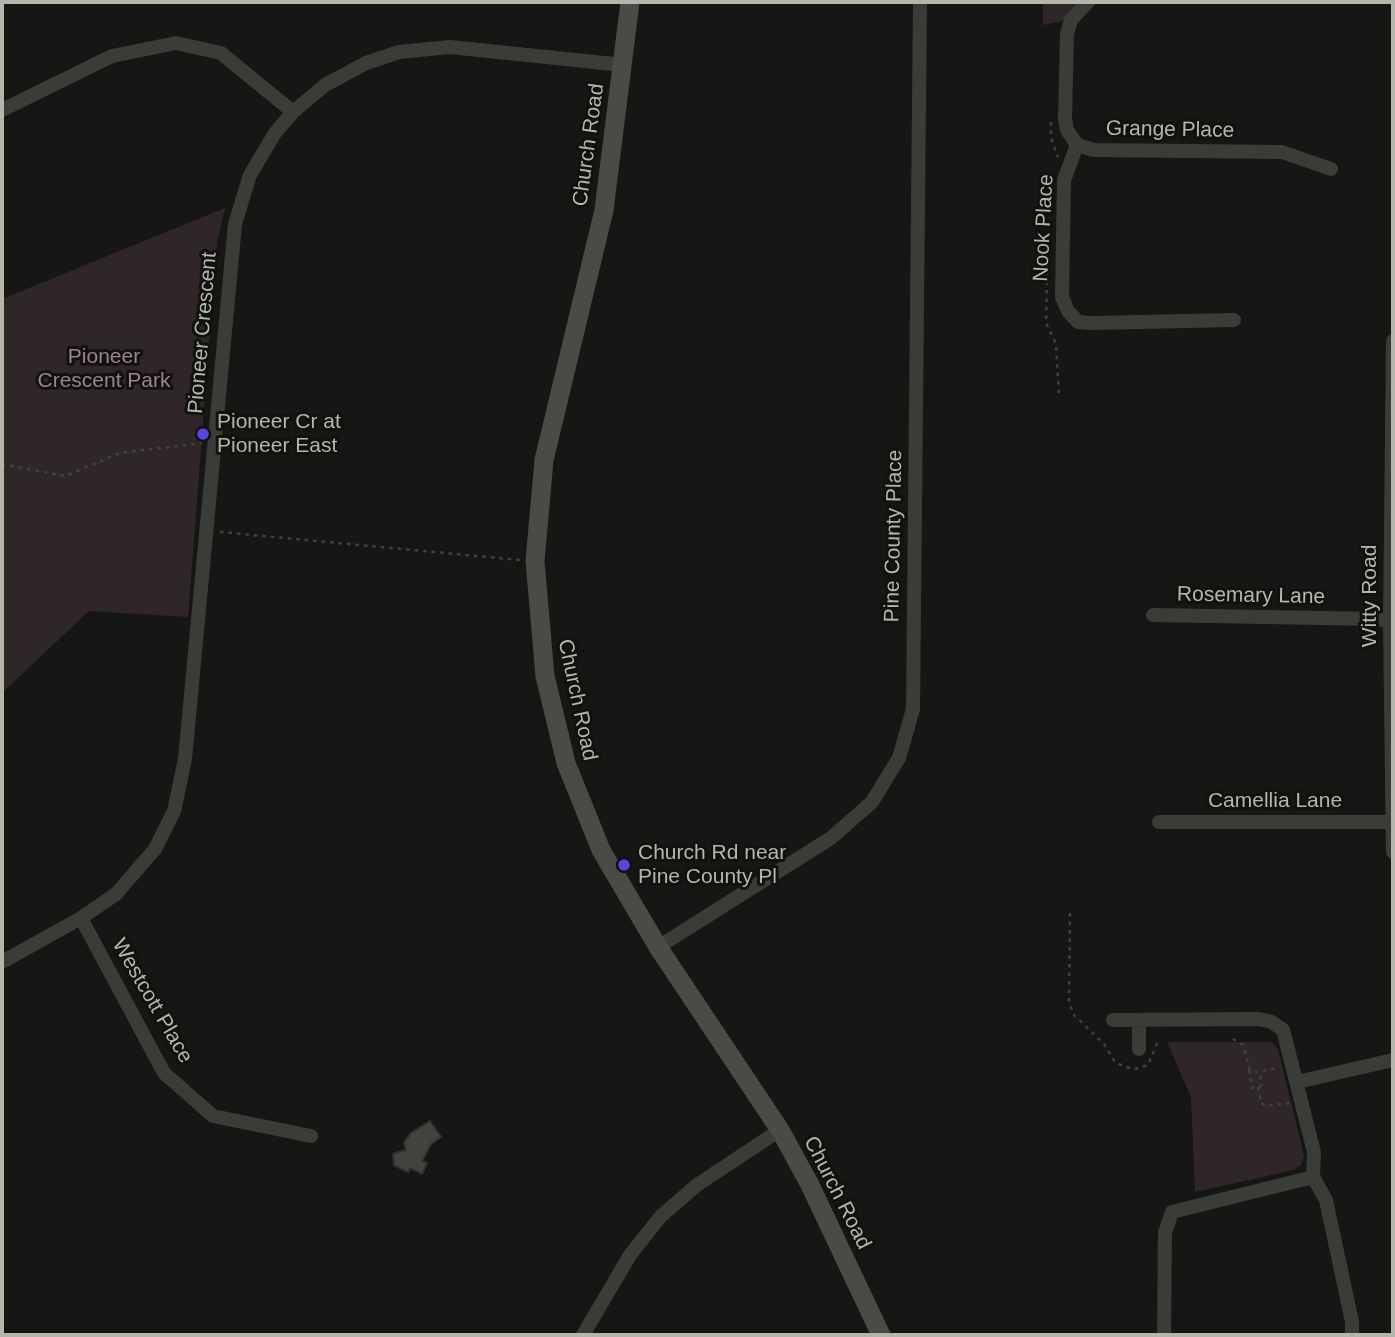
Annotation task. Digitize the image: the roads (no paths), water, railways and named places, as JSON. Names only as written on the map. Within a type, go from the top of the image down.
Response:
[{"type":"main road","name":"Church Road","points":[[630,2],[597,244],[544,460],[537,514],[537,599],[545,676],[566,763],[601,850],[658,947],[780,1130],[809,1183],[881,1335]]},
{"type":"street","name":"Pine County Place","points":[[658,947],[831,838],[872,802],[899,758],[913,709],[920,2]]},
{"type":"street","name":"Grange Place","points":[[1088,2],[1071,20],[1067,34],[1065,119],[1067,131],[1077,145],[1094,150],[1282,152],[1331,169]]},
{"type":"street","points":[[2,110],[112,55],[176,43],[220,53],[293,112]]},
{"type":"street","name":"Pioneer Crescent","points":[[2,962],[81,918],[130,880],[155,849],[174,811],[185,759],[235,224],[250,175],[275,133],[293,112],[345,73],[383,57],[416,49],[471,48],[623,65]]},
{"type":"street","name":"Nook Place","points":[[1077,145],[1064,180],[1062,297],[1068,311],[1078,321],[1091,323],[1234,320]]},
{"type":"street","name":"Witty Road","points":[[1393,341],[1393,852]]},
{"type":"street","name":"Rosemary Lane","points":[[1153,615],[1379,619],[1392,623]]},
{"type":"street","name":"Camellia Lane","points":[[1159,822],[1392,819]]},
{"type":"street","name":"Westcott Place","points":[[81,918],[164,1073],[213,1116],[310,1136]]},
{"type":"street","points":[[1113,1020],[1272,1022],[1283,1030],[1314,1152],[1313,1177],[1326,1200],[1352,1335]]},
{"type":"street","points":[[1139,1020],[1139,1049]]},
{"type":"street","points":[[1297,1082],[1393,1060]]},
{"type":"street","points":[[583,1335],[630,1255],[661,1216],[697,1185],[780,1130]]},
{"type":"street","points":[[1164,1335],[1165,1232],[1172,1212],[1313,1177]]},
{"type":"place","name":"Pioneer Cr at Pioneer East","points":[[203,434]]},
{"type":"place","name":"Church Rd near Pine County Pl","points":[[624,865]]},
{"type":"park label","name":"Pioneer Crescent Park","points":[[104,369]]}]
